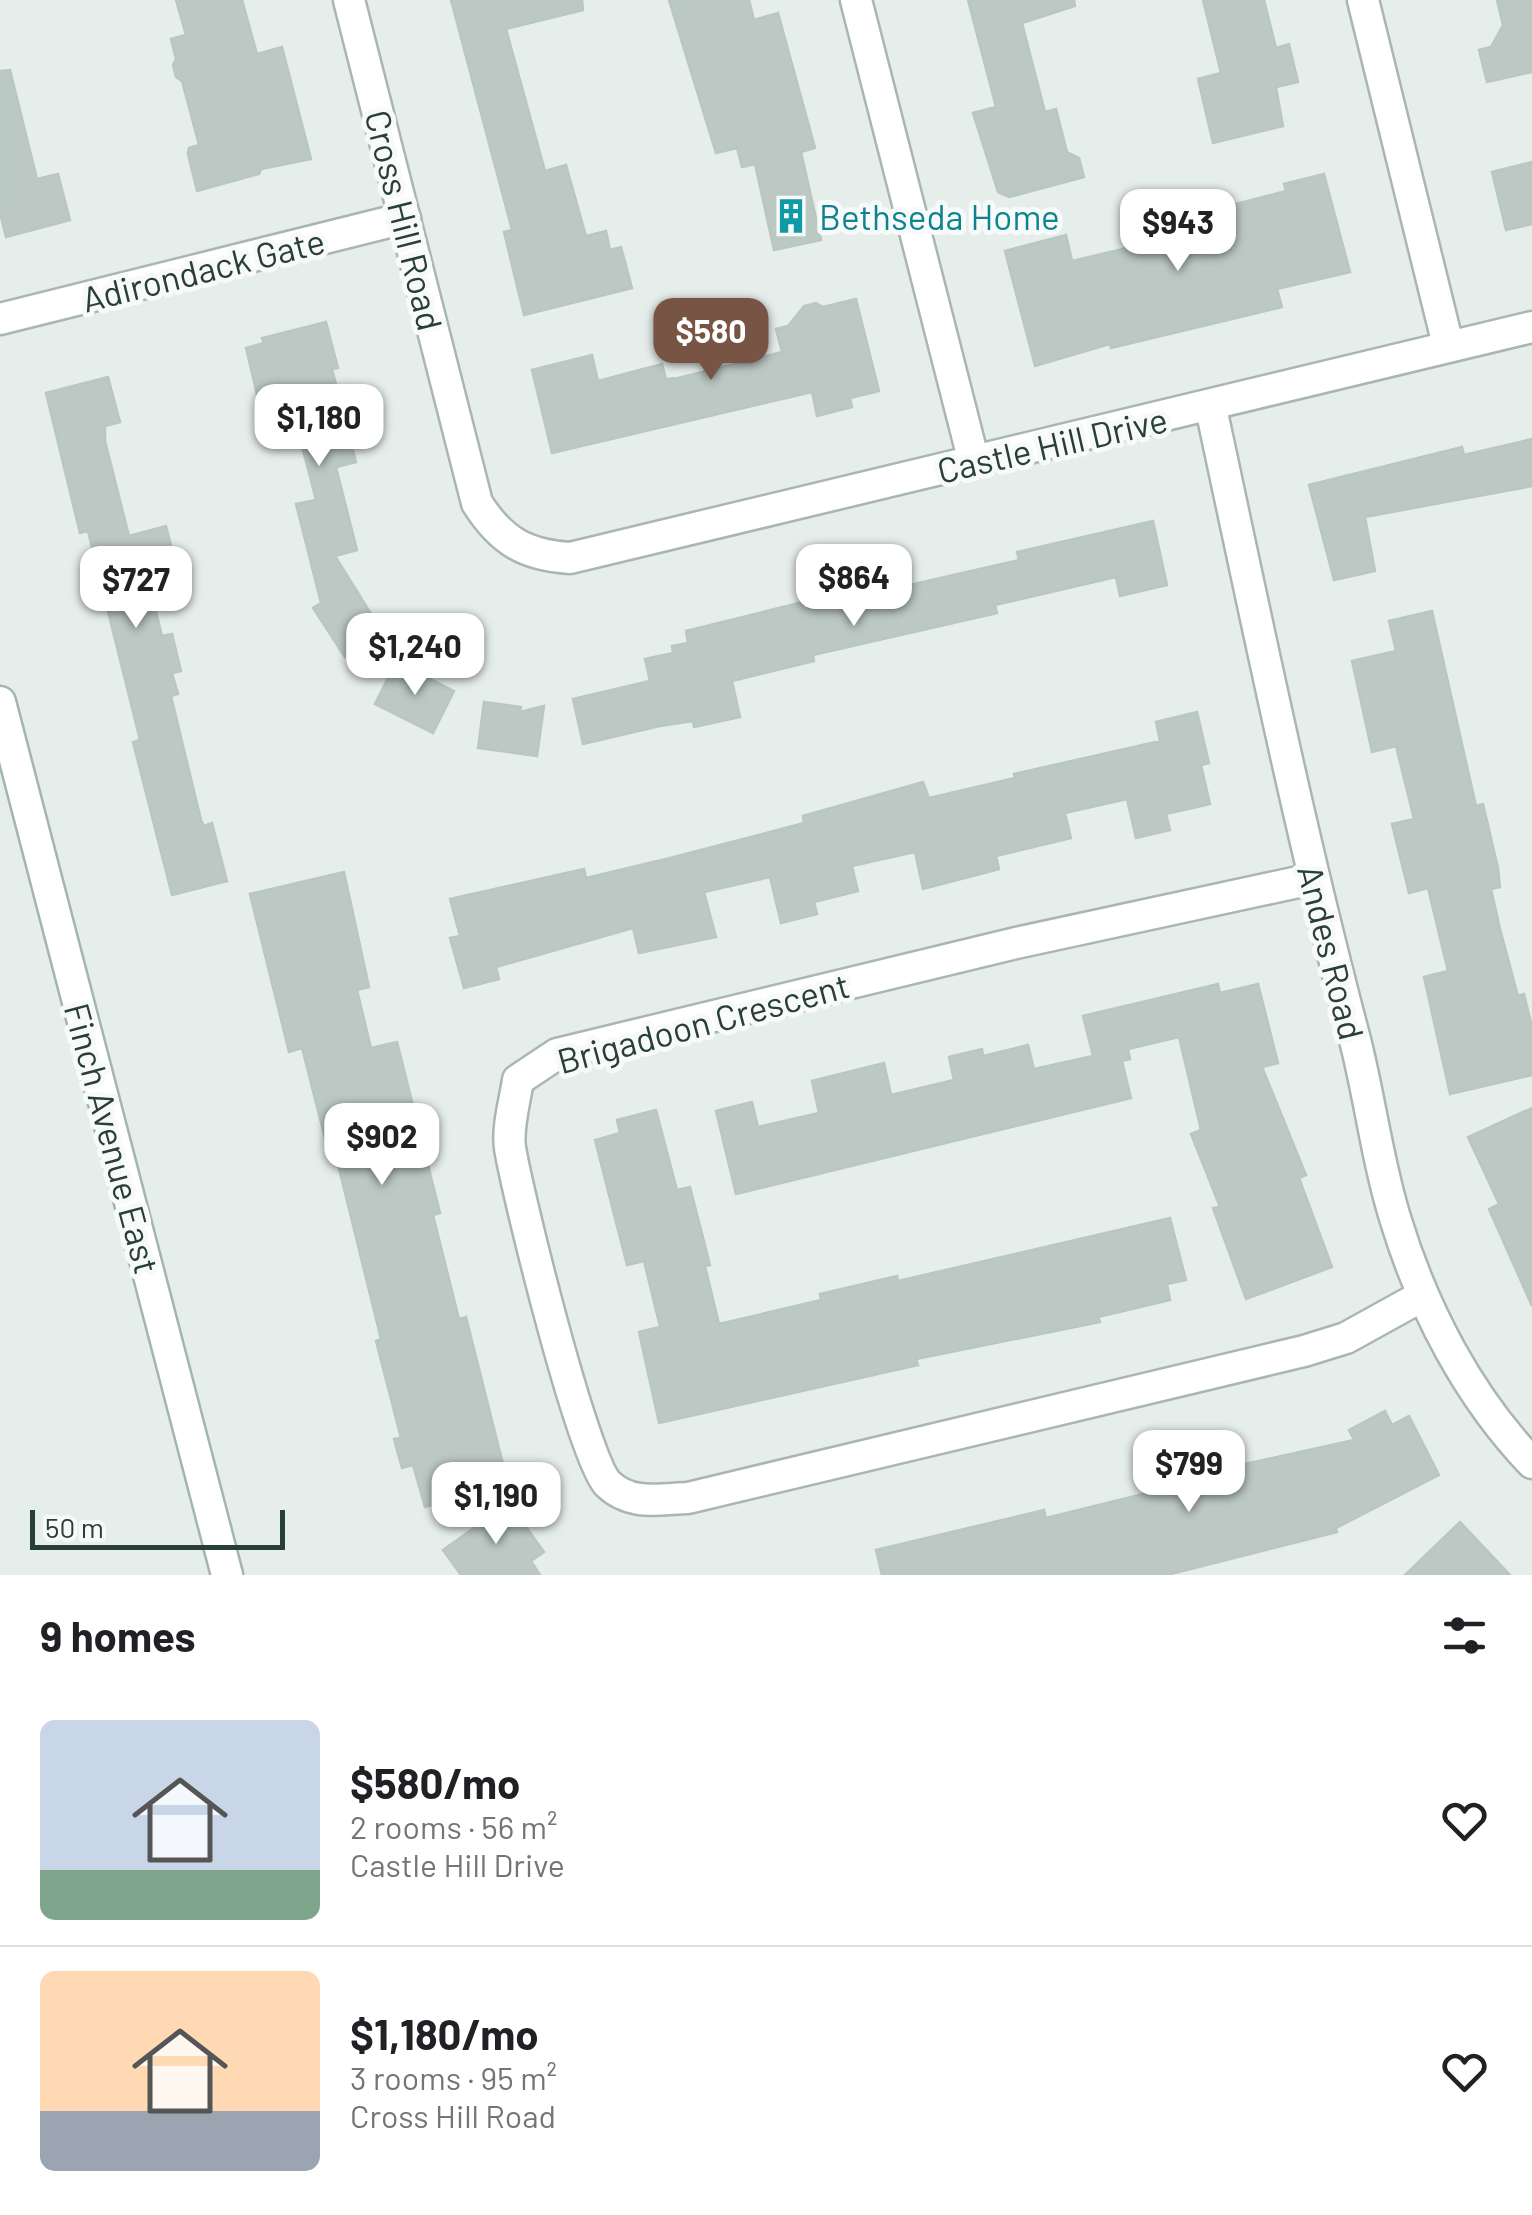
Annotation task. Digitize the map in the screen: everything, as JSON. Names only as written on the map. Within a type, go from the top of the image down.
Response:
[{"type":"street","name":"Cross Hill Road","points":[[349,0],[477,502],[490,524],[512,545],[538,556],[570,558]]},
{"type":"street","points":[[856,0],[974,462]]},
{"type":"street","points":[[1363,0],[1448,346]]},
{"type":"street","name":"Adirondack Gate","points":[[0,318],[406,218]]},
{"type":"street","name":"Castle Hill Drive","points":[[570,558],[1211,408],[1532,327]]},
{"type":"street","name":"Andes Road","points":[[1211,408],[1312,879],[1362,1070],[1395,1218],[1422,1296],[1497,1426],[1532,1463]]},
{"type":"street","name":"Finch Avenue East","points":[[0,702],[227,1575]]},
{"type":"street","name":"Brigadoon Crescent","points":[[1312,879],[1016,944],[556,1054],[518,1080],[509,1144],[576,1407],[592,1457],[607,1484],[634,1500],[688,1498],[1304,1351],[1346,1338],[1422,1296]]},
{"type":"building","points":[[176,0],[242,0],[257,54],[282,47],[311,159],[261,169],[259,174],[197,191],[188,154],[189,148],[199,145],[182,81],[176,77],[173,65],[176,59],[171,39],[186,35]]},
{"type":"building","points":[[451,0],[582,0],[583,10],[506,29],[545,171],[566,165],[586,236],[606,231],[610,250],[621,247],[632,288],[524,315],[504,232],[512,230]]},
{"type":"building","points":[[669,0],[749,0],[754,20],[778,13],[815,148],[801,152],[821,240],[774,250],[755,164],[742,167],[737,148],[716,153]]},
{"type":"building","points":[[968,0],[1074,0],[1075,6],[1022,23],[1045,112],[1056,109],[1067,152],[1079,158],[1084,177],[1009,197],[998,192],[973,113],[996,107]]},
{"type":"building","points":[[1203,0],[1264,0],[1276,48],[1289,44],[1298,82],[1276,87],[1283,126],[1213,143],[1198,79],[1221,73]]},
{"type":"building","points":[[1497,0],[1532,0],[1532,72],[1487,82],[1479,50],[1491,47],[1503,25]]},
{"type":"building","points":[[10,70],[37,179],[58,174],[70,220],[6,237],[0,213],[0,71]]},
{"type":"building","points":[[1532,162],[1532,224],[1506,230],[1492,172]]},
{"type":"building","points":[[1324,174],[1350,272],[1277,289],[1282,307],[1111,348],[1110,344],[1035,366],[1005,251],[1066,235],[1072,261],[1127,248],[1130,241],[1144,238],[1150,242],[1198,229],[1194,215],[1286,191],[1284,184]]},
{"type":"building","points":[[856,299],[879,391],[850,398],[852,407],[817,416],[812,392],[552,453],[532,370],[592,355],[598,381],[662,364],[666,379],[678,378],[782,352],[776,329],[788,326],[804,306],[816,303],[823,307]]},
{"type":"building","points":[[326,322],[338,368],[332,369],[356,462],[336,467],[357,550],[335,556],[383,633],[345,657],[313,608],[321,603],[296,504],[316,500],[289,396],[259,403],[246,348],[264,343],[262,338]]},
{"type":"building","points":[[108,377],[120,422],[105,426],[105,441],[129,536],[166,526],[177,568],[147,576],[162,636],[172,634],[181,671],[172,673],[178,694],[171,696],[201,820],[204,826],[212,823],[227,881],[172,895],[133,742],[140,740],[88,531],[80,533],[46,393]]},
{"type":"building","points":[[1532,439],[1532,486],[1365,517],[1375,571],[1334,580],[1309,485],[1462,447],[1464,455]]},
{"type":"building","points":[[1153,521],[1167,585],[1120,596],[1116,577],[995,605],[997,613],[813,655],[814,661],[732,681],[740,717],[694,727],[693,721],[660,726],[583,744],[573,699],[650,681],[645,659],[673,653],[672,646],[688,643],[686,631],[803,602],[804,609],[1019,560],[1017,552]]},
{"type":"building","points":[[1432,611],[1476,806],[1483,804],[1498,868],[1500,887],[1491,889],[1500,929],[1518,996],[1524,994],[1532,1027],[1532,1075],[1450,1094],[1424,977],[1448,971],[1428,888],[1409,893],[1392,824],[1414,819],[1396,746],[1372,752],[1352,661],[1396,651],[1389,621]]},
{"type":"building","points":[[396,662],[454,691],[433,733],[375,704]]},
{"type":"building","points":[[484,702],[521,707],[520,712],[544,706],[537,756],[478,748]]},
{"type":"building","points":[[1197,712],[1209,763],[1201,765],[1210,804],[1166,814],[1170,830],[1136,838],[1127,799],[1065,813],[1071,838],[996,856],[999,869],[923,889],[915,852],[852,866],[858,891],[814,902],[817,914],[781,923],[770,877],[704,892],[716,937],[639,953],[633,928],[496,967],[499,979],[464,988],[450,938],[460,936],[450,899],[584,869],[586,878],[670,858],[804,823],[803,816],[923,782],[929,798],[1015,778],[1014,774],[1160,741],[1156,722]]},
{"type":"building","points":[[344,872],[369,987],[357,990],[371,1048],[397,1042],[440,1213],[433,1215],[459,1319],[466,1317],[508,1484],[425,1507],[413,1465],[402,1468],[394,1439],[401,1438],[376,1341],[381,1339],[332,1140],[326,1142],[302,1048],[289,1052],[250,894]]},
{"type":"building","points":[[1218,984],[1220,993],[1258,984],[1278,1063],[1262,1067],[1306,1175],[1299,1178],[1332,1267],[1246,1299],[1213,1208],[1220,1207],[1191,1134],[1201,1130],[1179,1037],[1128,1049],[1130,1059],[1122,1061],[1131,1098],[736,1194],[716,1111],[752,1102],[758,1127],[819,1113],[812,1081],[884,1063],[891,1095],[954,1080],[949,1057],[982,1049],[983,1056],[1028,1045],[1034,1069],[1093,1056],[1083,1016]]},
{"type":"building","points":[[1532,1108],[1532,1306],[1489,1209],[1499,1204],[1468,1137]]},
{"type":"building","points":[[656,1110],[677,1190],[690,1187],[710,1265],[705,1266],[719,1324],[821,1300],[820,1294],[897,1276],[898,1281],[1170,1218],[1186,1280],[1167,1284],[1170,1300],[1098,1317],[1100,1322],[916,1359],[918,1365],[659,1423],[639,1332],[660,1327],[644,1261],[627,1265],[595,1140],[620,1133],[617,1120]]},
{"type":"building","points":[[1385,1411],[1392,1425],[1409,1416],[1439,1475],[1336,1528],[1337,1532],[1167,1575],[882,1575],[876,1550],[1044,1510],[1046,1518],[1151,1492],[1149,1485],[1354,1440],[1349,1430]]},
{"type":"building","points":[[509,1503],[544,1552],[531,1561],[540,1575],[461,1575],[443,1550]]},
{"type":"building","points":[[1460,1522],[1510,1575],[1405,1575]]},
{"type":"place","name":"Bethseda Home","points":[[791,216]]}]
